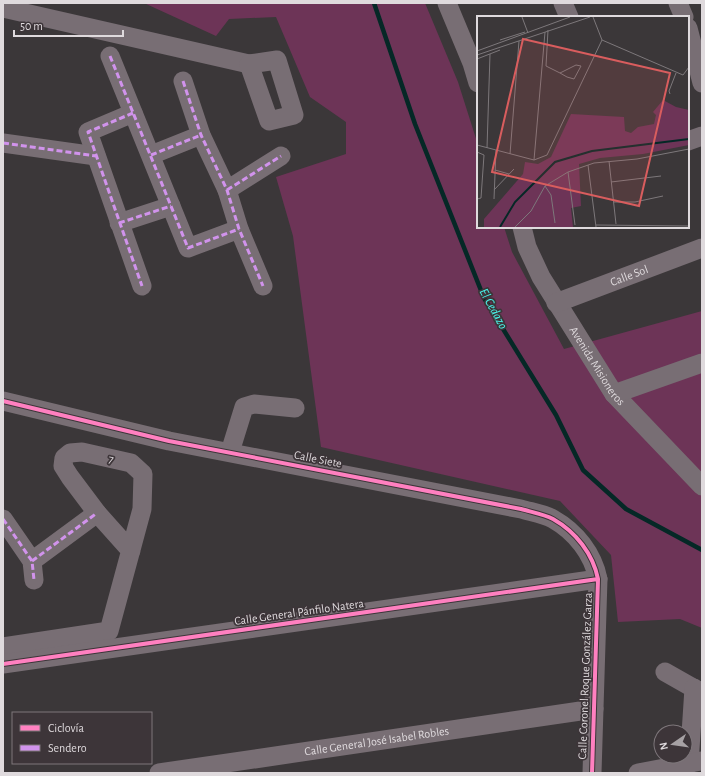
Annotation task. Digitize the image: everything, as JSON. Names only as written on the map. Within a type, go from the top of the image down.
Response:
[{"type":"street","points":[[447,3],[472,63],[477,80]]},
{"type":"street","points":[[563,3],[569,16]]},
{"type":"street","points":[[678,3],[684,16]]},
{"type":"street","points":[[3,8],[249,64]]},
{"type":"street","points":[[689,32],[702,82]]},
{"type":"street","points":[[110,56],[188,248],[239,229]]},
{"type":"street","points":[[184,81],[201,134],[227,190],[239,229],[263,286]]},
{"type":"street","points":[[132,113],[88,132],[142,286]]},
{"type":"street","points":[[151,155],[201,134]]},
{"type":"street","points":[[689,141],[702,136]]},
{"type":"street","points":[[3,143],[96,156]]},
{"type":"street","points":[[227,190],[281,156]]},
{"type":"street","points":[[119,223],[171,206]]},
{"type":"street","name":"Avenida Misioneros","points":[[522,228],[527,247],[541,277],[614,394],[702,486]]},
{"type":"street","name":"Calle Sol","points":[[556,303],[702,248]]},
{"type":"street","points":[[614,394],[702,363]]},
{"type":"street","name":"Calle Siete","points":[[3,401],[169,441],[521,509],[553,519],[583,542],[596,568],[598,579]]},
{"type":"street","points":[[230,452],[244,408],[254,404],[295,408]]},
{"type":"street","name":"7","points":[[3,647],[109,631],[131,551],[142,508],[143,474],[131,464],[82,452],[70,453],[64,458],[63,466],[97,512],[131,551]]},
{"type":"street","points":[[32,561],[97,512]]},
{"type":"street","points":[[4,523],[32,561],[34,580]]},
{"type":"street","name":"Calle General Pánfilo Natera","points":[[3,664],[598,579]]},
{"type":"street","name":"Calle Coronel Roque González Garza","points":[[592,773],[598,579]]},
{"type":"street","points":[[638,773],[696,762],[698,691],[666,672]]},
{"type":"street","name":"Calle General José Isabel Robles","points":[[159,773],[594,709]]},
{"type":"shaded area","points":[[144,3],[425,3],[458,82],[477,142],[477,228],[504,228],[512,252],[564,349],[702,311],[702,628],[680,619],[618,622],[611,555],[560,501],[321,447],[293,236],[276,177],[346,154],[346,122],[310,97],[276,17],[229,19],[216,36]]},
{"type":"waterway","name":"El Cedazo","points":[[374,3],[415,124],[484,298],[556,415],[583,470],[626,509],[702,550]]},
{"type":"marked path","points":[[110,56],[188,248],[239,229]]},
{"type":"marked path","points":[[183,81],[201,135],[227,190],[239,229],[263,286]]},
{"type":"marked path","points":[[133,113],[88,132],[142,286]]},
{"type":"marked path","points":[[151,155],[201,135]]},
{"type":"marked path","points":[[3,143],[96,156]]},
{"type":"marked path","points":[[227,190],[281,156]]},
{"type":"marked path","points":[[119,223],[171,206]]},
{"type":"marked path","points":[[32,561],[97,513]]},
{"type":"marked path","points":[[3,519],[32,561],[34,580]]},
{"type":"cycle path","points":[[3,401],[169,441],[521,509],[542,514],[561,524],[576,537],[588,552],[596,570],[598,579],[592,773]]},
{"type":"cycle path","points":[[3,664],[598,579]]}]
